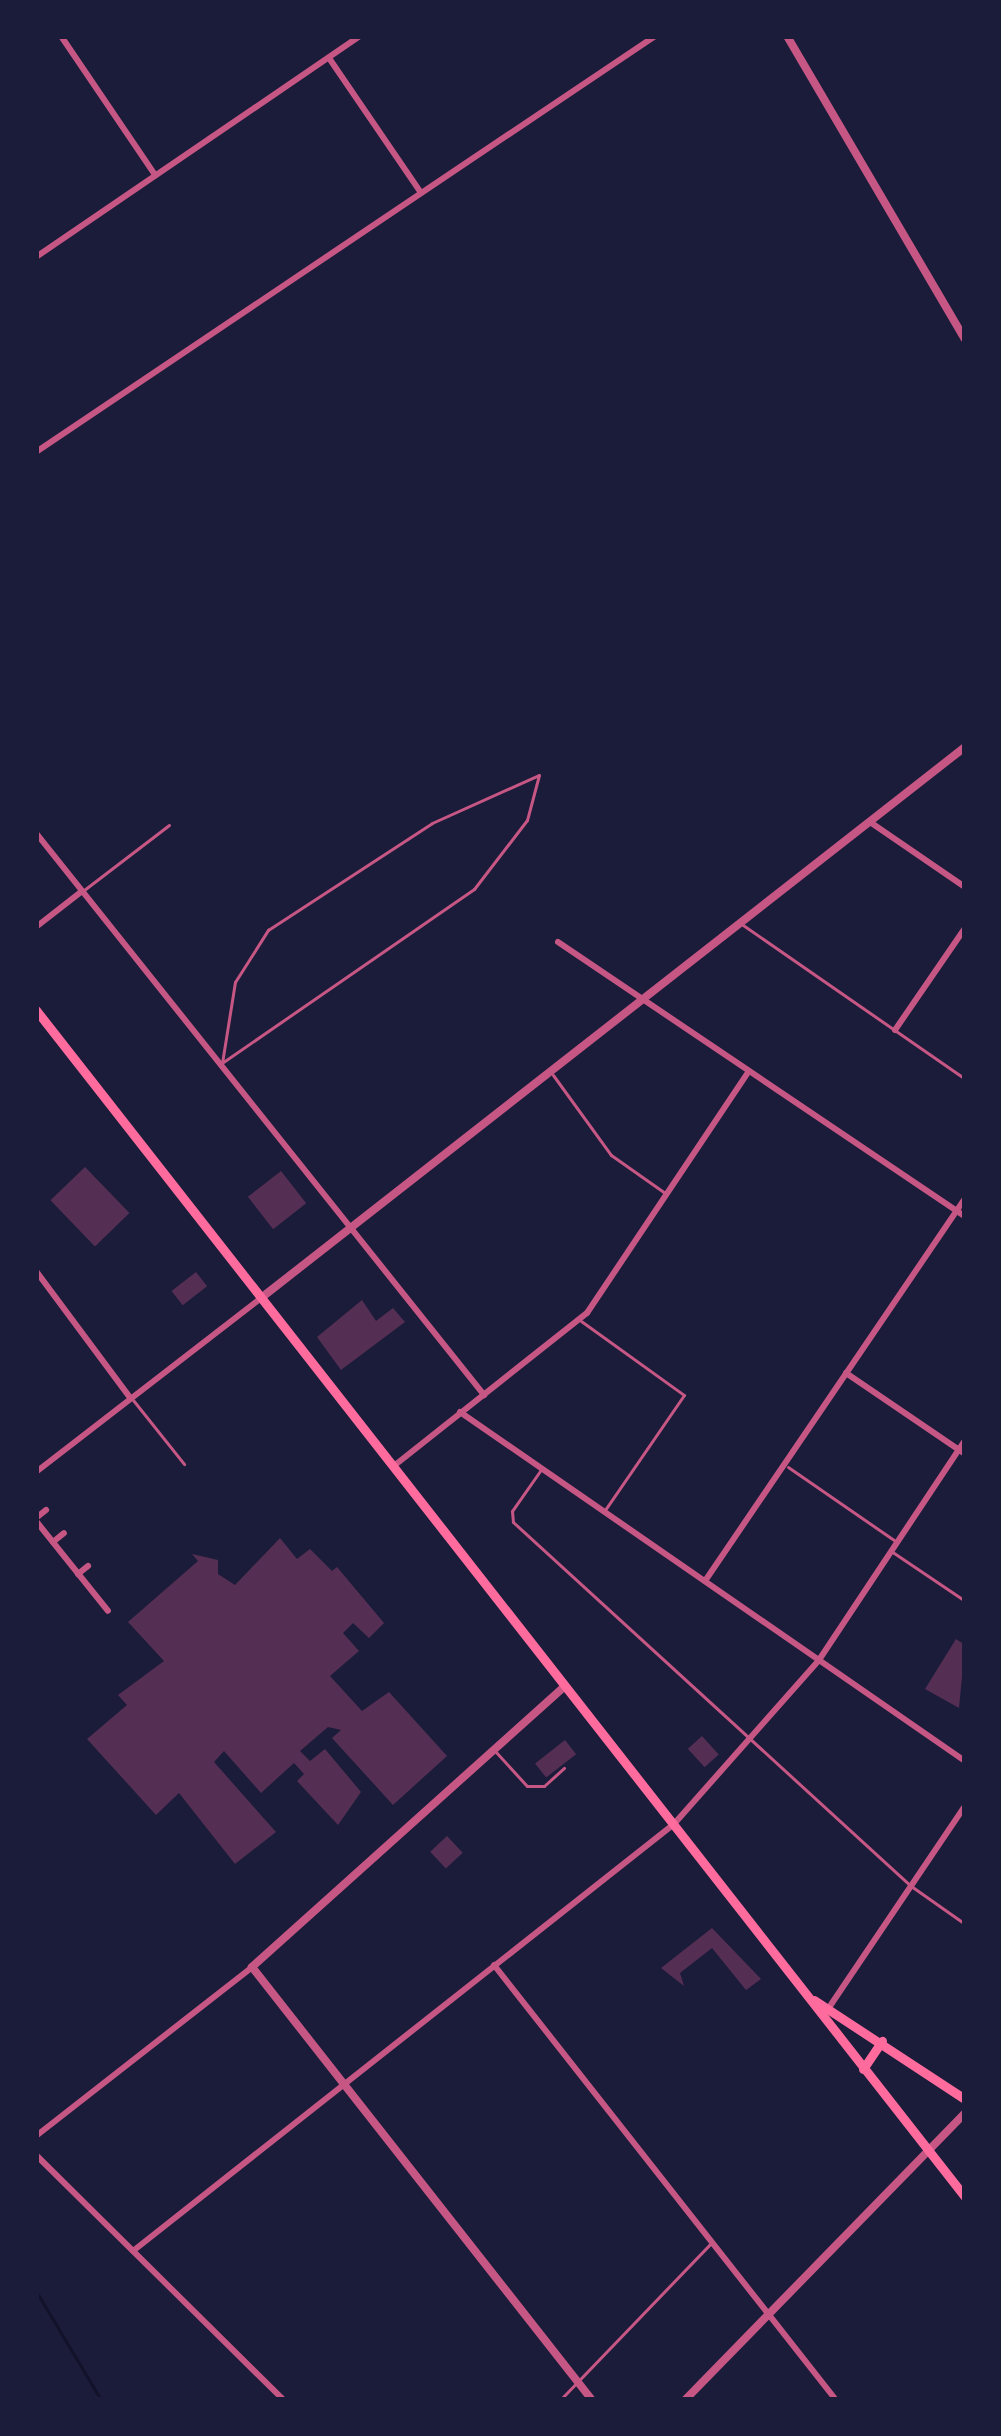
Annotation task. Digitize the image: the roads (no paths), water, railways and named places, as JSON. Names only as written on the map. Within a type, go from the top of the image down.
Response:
[{"type":"highway","points":[[36,1010],[965,2197]]},
{"type":"highway","points":[[805,1995],[965,2099]]},
{"type":"highway","points":[[863,2069],[882,2041]]},
{"type":"street","points":[[61,36],[155,175]]},
{"type":"street","points":[[36,256],[360,36]]},
{"type":"street","points":[[36,440],[39,450],[655,36]]},
{"type":"street","points":[[787,36],[965,339]]},
{"type":"street","points":[[328,58],[421,193]]},
{"type":"street","points":[[36,1472],[965,747]]},
{"type":"street","points":[[870,822],[965,887]]},
{"type":"street","points":[[36,833],[484,1395]]},
{"type":"street","points":[[36,926],[82,891]]},
{"type":"street","points":[[895,1030],[965,928]]},
{"type":"street","points":[[557,942],[965,1217]]},
{"type":"street","points":[[393,1466],[579,1320],[749,1071]]},
{"type":"street","points":[[705,1581],[965,1199]]},
{"type":"street","points":[[36,1270],[131,1399]]},
{"type":"street","points":[[846,1373],[962,1452]]},
{"type":"street","points":[[460,1412],[965,1761]]},
{"type":"street","points":[[134,2252],[674,1824],[819,1660],[895,1541],[962,1452],[965,1440]]},
{"type":"street","points":[[46,1510],[36,1519],[108,1611]]},
{"type":"street","points":[[52,1542],[64,1533]]},
{"type":"street","points":[[78,1574],[88,1566]]},
{"type":"street","points":[[36,2136],[252,1967],[565,1686]]},
{"type":"street","points":[[828,2008],[965,1806]]},
{"type":"street","points":[[494,1965],[836,2400]]},
{"type":"street","points":[[252,1967],[592,2400]]},
{"type":"street","points":[[685,2400],[965,2113]]},
{"type":"street","points":[[36,2155],[284,2400]]},
{"type":"lane","points":[[539,775],[527,820],[474,889],[222,1064],[235,982],[268,930],[433,824],[539,775]]},
{"type":"lane","points":[[82,891],[169,825]]},
{"type":"lane","points":[[740,923],[965,1078]]},
{"type":"lane","points":[[550,1070],[611,1155],[667,1194]]},
{"type":"lane","points":[[579,1320],[684,1395],[604,1512]]},
{"type":"lane","points":[[131,1399],[184,1464]]},
{"type":"lane","points":[[784,1465],[895,1541]]},
{"type":"lane","points":[[540,1471],[512,1511],[513,1522],[911,1886],[965,1924]]},
{"type":"lane","points":[[889,1550],[965,1601]]},
{"type":"lane","points":[[494,1750],[527,1786],[544,1786],[564,1768]]},
{"type":"lane","points":[[560,2400],[711,2242]]},
{"type":"waterway","points":[[36,2291],[101,2400]]}]
